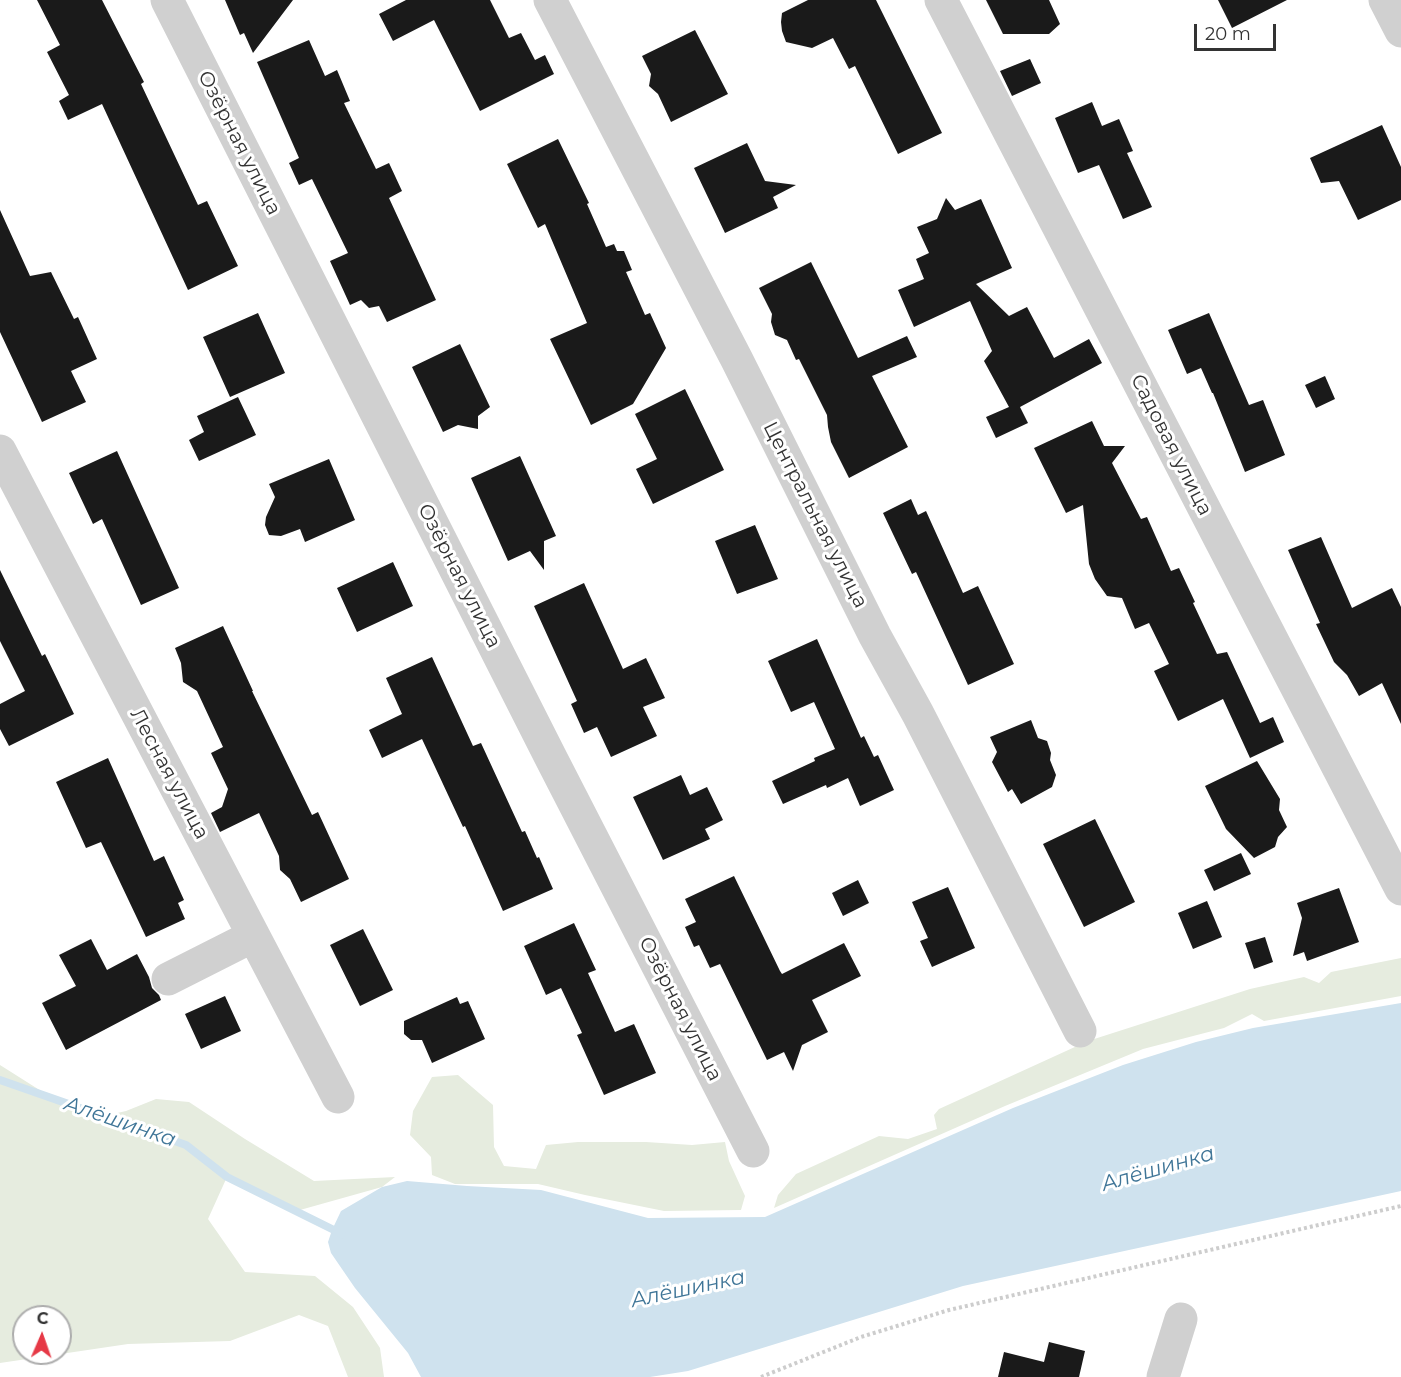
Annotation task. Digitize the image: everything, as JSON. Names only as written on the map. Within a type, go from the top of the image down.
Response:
[{"type":"street","name":"Озёрная улица","points":[[167,0],[753,1151]]},
{"type":"street","name":"Центральная улица","points":[[550,0],[1080,1031]]},
{"type":"street","name":"Садовая улица","points":[[941,0],[1401,889]]},
{"type":"street","points":[[1385,0],[1401,31]]},
{"type":"street","name":"Лесная улица","points":[[0,451],[338,1097]]},
{"type":"street","points":[[168,979],[253,936]]},
{"type":"street","points":[[1163,1377],[1181,1319]]},
{"type":"path","points":[[761,1377],[861,1337],[949,1310],[1401,1206]]},
{"type":"shaded area","points":[[1401,958],[1401,996],[1264,1021],[1252,1014],[1224,1028],[1143,1049],[1005,1106],[774,1208],[778,1195],[796,1174],[879,1136],[908,1139],[937,1129],[934,1115],[939,1109],[1088,1041],[1250,989],[1304,977],[1319,983],[1331,972]]},
{"type":"shaded area","points":[[0,1065],[87,1120],[126,1111],[156,1099],[189,1102],[314,1181],[395,1177],[382,1187],[300,1210],[227,1177],[208,1219],[245,1272],[315,1276],[353,1307],[380,1348],[384,1377],[348,1377],[328,1326],[299,1315],[230,1341],[128,1344],[72,1352],[72,1305],[12,1305],[12,1361],[0,1363]]},
{"type":"shaded area","points":[[458,1075],[493,1105],[494,1147],[504,1166],[536,1169],[546,1145],[578,1142],[692,1145],[725,1142],[729,1161],[745,1196],[741,1210],[664,1211],[538,1184],[455,1184],[432,1175],[431,1157],[410,1135],[413,1111],[432,1077]]},
{"type":"water","points":[[1401,1003],[1401,1191],[963,1286],[688,1371],[650,1377],[421,1377],[408,1353],[355,1288],[331,1253],[328,1242],[341,1211],[382,1187],[407,1181],[541,1190],[648,1218],[765,1217],[1013,1108],[1123,1065],[1196,1042],[1253,1028]]},
{"type":"building","points":[[37,0],[102,0],[144,82],[141,84],[198,205],[207,201],[238,266],[188,290],[102,104],[68,120],[59,101],[69,95],[47,52],[60,45]]},
{"type":"building","points":[[225,0],[293,0],[253,53],[244,33],[240,35]]},
{"type":"building","points":[[406,0],[490,0],[509,38],[521,33],[535,60],[545,55],[554,74],[480,111],[434,20],[393,41],[379,14]]},
{"type":"building","points":[[808,0],[876,0],[942,133],[898,154],[855,66],[849,69],[833,38],[812,48],[786,42],[782,31],[782,13]]},
{"type":"building","points":[[986,0],[1049,0],[1060,24],[1049,34],[1003,34]]},
{"type":"building","points":[[1218,0],[1287,0],[1232,28]]},
{"type":"building","points":[[695,30],[728,94],[671,122],[658,94],[649,86],[651,74],[642,56]]},
{"type":"building","points":[[309,40],[325,76],[337,70],[350,101],[344,103],[376,169],[389,163],[402,191],[389,198],[436,300],[387,322],[379,306],[369,308],[361,300],[350,305],[330,261],[348,253],[312,179],[299,185],[289,163],[299,158],[257,62]]},
{"type":"building","points":[[1030,59],[1041,83],[1012,96],[1000,71]]},
{"type":"building","points":[[1092,102],[1102,126],[1119,119],[1133,151],[1127,153],[1152,207],[1123,219],[1099,165],[1078,173],[1055,118]]},
{"type":"building","points":[[1382,125],[1401,167],[1401,200],[1358,220],[1339,181],[1321,183],[1310,158]]},
{"type":"building","points":[[558,139],[589,203],[587,204],[606,247],[614,244],[617,251],[624,251],[632,270],[626,272],[645,315],[650,313],[666,348],[633,404],[591,425],[550,339],[587,323],[545,224],[538,228],[507,164]]},
{"type":"building","points":[[747,143],[765,181],[796,185],[773,197],[778,208],[725,233],[694,168]]},
{"type":"building","points":[[946,198],[955,210],[981,199],[1012,268],[976,284],[1009,316],[1027,307],[1054,358],[1089,339],[1102,363],[1020,407],[1028,423],[996,438],[986,417],[1009,407],[984,361],[992,351],[970,301],[914,327],[898,290],[924,279],[916,259],[929,253],[917,227],[937,219]]},
{"type":"building","points":[[0,210],[30,276],[51,272],[74,319],[78,317],[97,359],[71,371],[86,402],[42,422],[0,332]]},
{"type":"building","points":[[811,262],[858,358],[907,336],[917,357],[872,376],[908,447],[849,478],[831,442],[827,415],[787,340],[775,335],[771,322],[772,314],[759,288]]},
{"type":"building","points":[[258,313],[285,373],[230,397],[203,337]]},
{"type":"building","points":[[1209,313],[1249,405],[1263,400],[1285,455],[1245,472],[1201,368],[1187,374],[1168,330]]},
{"type":"building","points":[[460,344],[490,407],[478,416],[478,429],[458,425],[443,432],[412,367]]},
{"type":"building","points":[[1325,376],[1335,399],[1316,408],[1305,385]]},
{"type":"building","points":[[685,389],[724,470],[653,504],[636,469],[657,459],[635,414]]},
{"type":"building","points":[[238,397],[256,435],[199,461],[189,440],[204,432],[197,416]]},
{"type":"building","points":[[1092,421],[1104,446],[1125,446],[1112,463],[1141,519],[1147,517],[1171,571],[1179,568],[1217,654],[1227,652],[1260,723],[1273,717],[1284,742],[1250,758],[1223,699],[1178,721],[1154,671],[1169,664],[1149,623],[1135,629],[1122,598],[1107,596],[1095,579],[1089,564],[1083,505],[1066,513],[1034,448]]},
{"type":"building","points":[[117,451],[179,588],[141,605],[102,519],[93,524],[69,473]]},
{"type":"building","points":[[520,456],[556,536],[544,541],[544,570],[530,551],[508,561],[471,478]]},
{"type":"building","points":[[329,459],[355,520],[305,542],[300,529],[281,536],[269,535],[265,525],[266,517],[275,497],[269,484]]},
{"type":"building","points":[[911,499],[918,515],[926,511],[963,593],[978,586],[1014,664],[968,685],[916,572],[912,574],[883,513]]},
{"type":"building","points":[[755,525],[778,579],[737,594],[715,541]]},
{"type":"building","points":[[1321,537],[1352,608],[1392,588],[1401,607],[1401,724],[1382,683],[1359,696],[1347,675],[1334,662],[1316,624],[1320,623],[1288,550]]},
{"type":"building","points":[[393,562],[413,606],[357,632],[337,588]]},
{"type":"building","points":[[0,570],[42,656],[45,654],[74,714],[9,746],[0,729],[0,704],[25,691],[0,641]]},
{"type":"building","points":[[584,583],[623,669],[646,658],[665,698],[643,707],[657,736],[611,757],[597,727],[584,733],[571,704],[577,701],[534,606]]},
{"type":"building","points":[[223,626],[312,815],[318,812],[349,879],[301,902],[290,879],[280,870],[279,856],[259,813],[220,832],[211,813],[222,807],[228,789],[211,753],[223,747],[197,691],[183,682],[181,663],[175,648]]},
{"type":"building","points":[[817,639],[861,738],[864,736],[874,757],[878,755],[894,790],[860,806],[848,778],[783,804],[772,781],[835,749],[814,702],[791,712],[768,661]]},
{"type":"building","points":[[432,657],[473,746],[481,743],[522,832],[525,831],[553,889],[503,911],[465,826],[463,827],[422,739],[382,758],[369,730],[402,714],[386,678]]},
{"type":"building","points":[[1031,720],[1038,738],[1047,741],[1051,753],[1050,760],[1056,775],[1052,787],[1021,804],[1012,789],[1008,792],[992,762],[997,752],[990,737]]},
{"type":"building","points":[[108,758],[154,861],[164,856],[184,900],[178,903],[185,919],[146,937],[101,842],[86,848],[56,782]]},
{"type":"building","points":[[1257,761],[1280,799],[1279,810],[1287,827],[1278,837],[1275,847],[1254,858],[1226,829],[1205,786]]},
{"type":"building","points":[[681,775],[690,795],[707,787],[723,820],[705,829],[710,839],[663,860],[633,797]]},
{"type":"building","points":[[1095,819],[1135,902],[1084,927],[1043,844]]},
{"type":"building","points":[[1241,853],[1251,874],[1214,891],[1204,870]]},
{"type":"building","points":[[734,876],[782,974],[844,943],[861,976],[812,1000],[828,1032],[802,1045],[793,1071],[784,1052],[767,1060],[720,964],[710,968],[699,945],[694,947],[685,927],[696,922],[685,899]]},
{"type":"building","points":[[858,880],[869,903],[843,916],[832,893]]},
{"type":"building","points":[[948,887],[975,948],[932,967],[920,941],[928,938],[912,902]]},
{"type":"building","points":[[1339,888],[1359,942],[1307,961],[1304,952],[1293,956],[1302,918],[1297,903]]},
{"type":"building","points":[[1207,901],[1222,937],[1193,949],[1178,913]]},
{"type":"building","points":[[574,923],[596,970],[588,973],[615,1032],[634,1024],[656,1073],[604,1095],[577,1035],[582,1033],[561,988],[546,995],[524,946]]},
{"type":"building","points":[[363,929],[393,990],[360,1006],[330,945]]},
{"type":"building","points":[[1265,937],[1273,962],[1254,969],[1245,943]]},
{"type":"building","points":[[91,939],[107,970],[137,954],[152,988],[161,1000],[66,1050],[42,1003],[76,986],[59,955]]},
{"type":"building","points":[[225,996],[241,1031],[201,1049],[185,1014]]},
{"type":"building","points":[[457,997],[460,1004],[468,1001],[485,1039],[432,1063],[422,1040],[411,1040],[404,1034],[404,1021]]},
{"type":"building","points":[[1049,1342],[1085,1351],[1079,1377],[998,1377],[1004,1352],[1044,1362]]},
{"type":"waterway","name":"Алёшинка","points":[[0,1080],[186,1145],[227,1177],[342,1234]]}]
